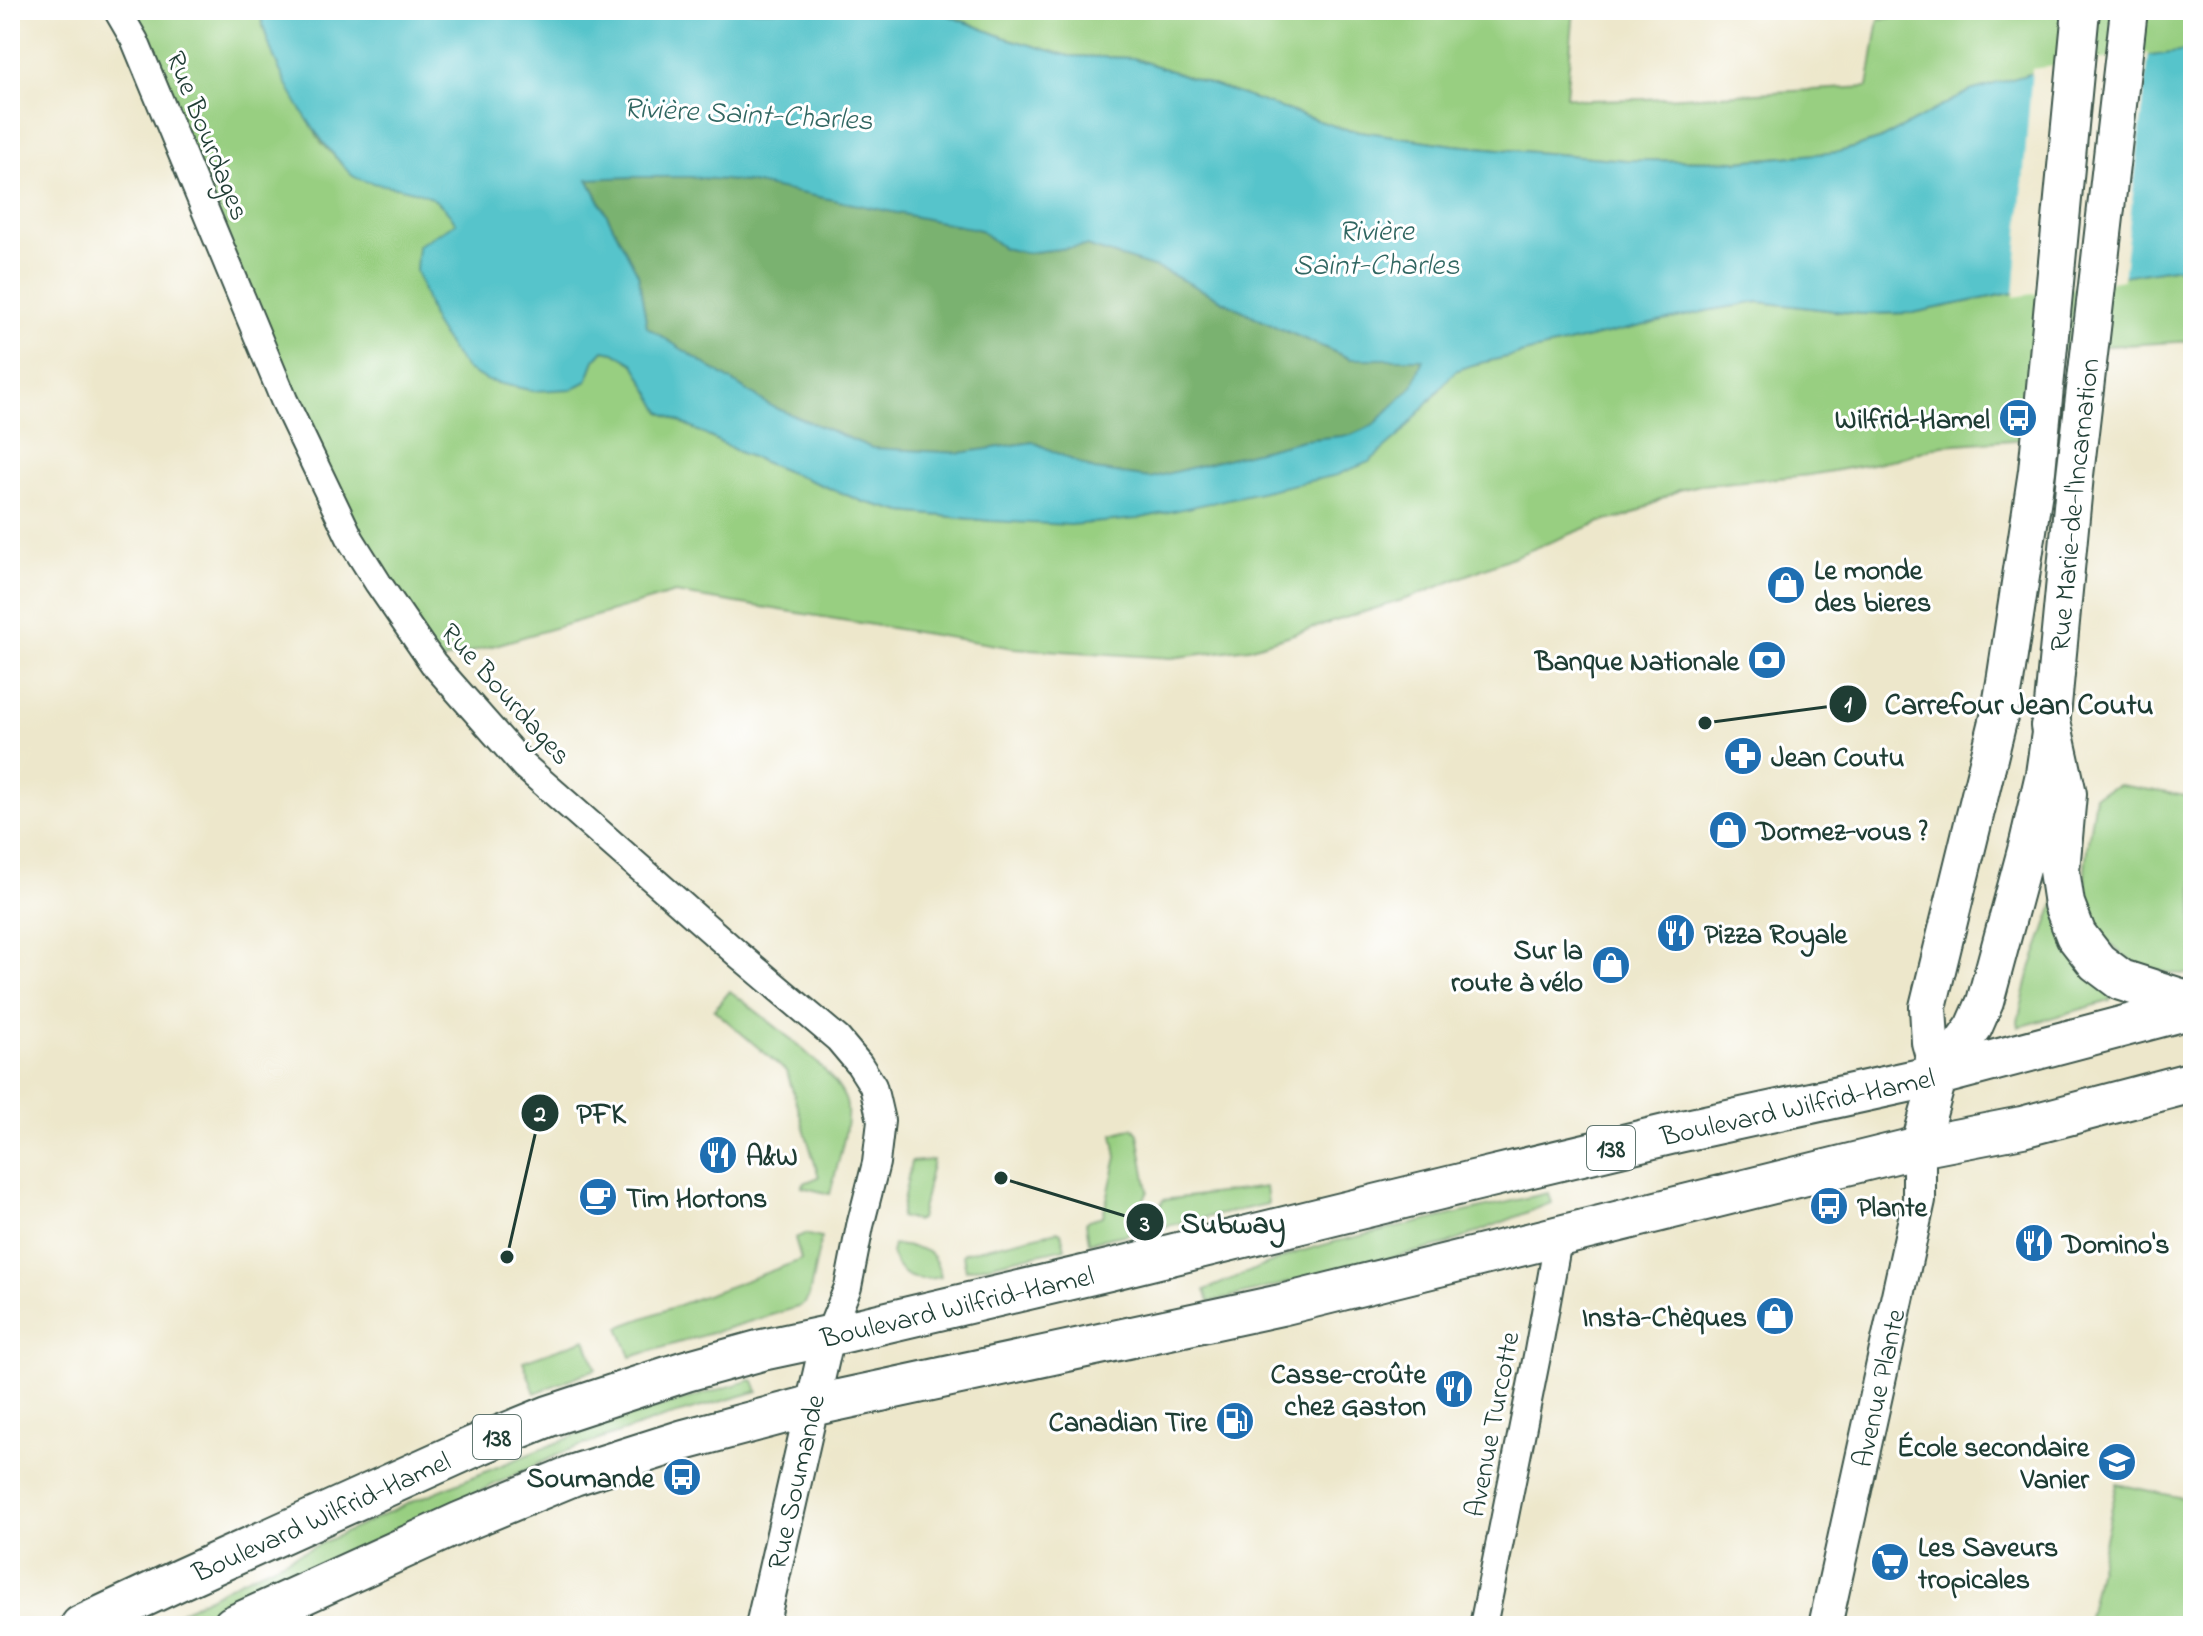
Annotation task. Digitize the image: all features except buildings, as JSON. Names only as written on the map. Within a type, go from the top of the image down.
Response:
[{"type":"main road","name":"Rue Marie-de-l'Incarnation","points":[[1939,1075],[1930,1042],[1928,1007],[2005,682],[2037,471],[2081,10]]},
{"type":"main road","name":"Rue Marie-de-l'Incarnation","points":[[1919,1147],[1939,1075],[1974,1027],[1985,1002],[2044,774],[2129,10]]},
{"type":"main road","points":[[2051,726],[2066,794],[2059,870],[2064,904],[2076,935],[2097,962],[2121,980],[2193,1005]]},
{"type":"main road","name":"Boulevard Wilfrid-Hamel","points":[[81,1626],[461,1453],[549,1416],[686,1371],[762,1350],[1663,1136],[1939,1075],[2193,1005]]},
{"type":"main road","name":"138","points":[[233,1626],[461,1522],[574,1475],[684,1440],[811,1406],[1281,1305],[1919,1147],[2022,1127],[2193,1082]]},
{"type":"street","name":"Rue Bourdages","points":[[117,10],[142,55],[284,400],[351,540],[433,663],[524,766],[838,1039],[873,1086],[881,1121],[876,1163],[848,1287],[828,1336]]},
{"type":"street","name":"Avenue Plante","points":[[1825,1626],[1919,1200],[1919,1147]]},
{"type":"street","name":"Avenue Turcotte","points":[[1483,1626],[1559,1235]]},
{"type":"street","name":"Rue Soumande","points":[[762,1626],[828,1336]]},
{"type":"green space","points":[[117,10],[260,10],[263,27],[282,74],[321,142],[353,176],[427,194],[448,210],[456,223],[444,232],[587,381],[595,360],[604,350],[614,352],[634,364],[661,412],[741,453],[864,502],[903,512],[991,521],[1431,400],[1455,371],[1472,365],[1711,310],[1759,302],[1861,314],[1913,313],[2001,295],[2193,267],[2193,341],[2089,347],[2049,353],[2040,438],[1942,445],[1893,460],[1810,475],[1700,485],[1679,490],[1629,516],[1601,522],[1412,597],[1249,648],[1171,658],[1014,648],[675,593],[433,663],[378,583]]},
{"type":"green space","points":[[935,10],[1574,10],[1566,96],[1585,100],[1868,87],[1879,19],[1973,10],[2193,10],[2193,50],[2122,61],[1904,127],[1879,140],[1839,152],[1738,161],[1626,160],[1454,145],[1340,128],[1133,58],[1069,56],[1006,38]]},
{"type":"green space","points":[[690,177],[747,182],[980,230],[1003,248],[1025,253],[1086,246],[1163,270],[1265,322],[1350,359],[1423,358],[1414,385],[1374,425],[1351,435],[1303,440],[1150,478],[1094,470],[1033,442],[960,453],[872,448],[771,406],[647,327],[638,274],[588,178]]},
{"type":"green space","points":[[2119,785],[2193,797],[2193,974],[2171,973],[2132,960],[2103,935],[2093,918],[2085,875],[2095,795]]},
{"type":"green space","points":[[2055,902],[2112,991],[2110,1001],[2019,1027],[2029,974]]},
{"type":"green space","points":[[730,991],[813,1058],[828,1074],[846,1102],[845,1134],[830,1194],[802,1187],[804,1183],[819,1177],[787,1072],[714,1010]]},
{"type":"green space","points":[[1133,1128],[1138,1134],[1148,1191],[1128,1234],[1089,1242],[1086,1223],[1103,1216],[1117,1157],[1113,1134]]},
{"type":"green space","points":[[933,1160],[920,1219],[900,1217],[911,1162]]},
{"type":"green space","points":[[1266,1187],[1268,1204],[1148,1230],[1163,1200]]},
{"type":"green space","points":[[1548,1193],[1551,1203],[1445,1245],[1209,1302],[1205,1290],[1295,1253]]},
{"type":"green space","points":[[1057,1231],[1061,1233],[1065,1248],[966,1270],[964,1253]]},
{"type":"green space","points":[[805,1234],[821,1238],[805,1303],[631,1357],[619,1327],[801,1260],[795,1238]]},
{"type":"green space","points":[[893,1245],[925,1250],[934,1259],[941,1277],[924,1279],[904,1273],[891,1253]]},
{"type":"green space","points":[[586,1339],[596,1369],[535,1393],[523,1361]]},
{"type":"green space","points":[[751,1380],[758,1391],[663,1418],[566,1451],[191,1626],[154,1626],[241,1580],[414,1501],[603,1424]]},
{"type":"green space","points":[[2117,1484],[2193,1500],[2193,1626],[2086,1626]]},
{"type":"water","name":"Rivière Saint-Charles","points":[[260,10],[935,10],[1006,38],[1069,56],[1133,58],[1340,128],[1454,145],[1626,160],[1738,161],[1839,152],[1879,140],[1970,91],[2033,73],[2193,50],[2193,267],[2001,295],[1913,313],[1861,314],[1759,302],[1711,310],[1472,365],[1455,371],[1400,435],[1369,462],[1337,475],[1137,519],[1070,525],[903,512],[864,502],[741,453],[661,412],[634,364],[614,352],[604,350],[595,360],[587,381],[572,389],[534,391],[488,381],[467,370],[434,323],[416,270],[418,245],[456,223],[442,205],[425,195],[364,181],[350,173],[314,130],[290,91],[264,29]],"holes":[[[690,177],[746,182],[980,230],[1003,248],[1025,253],[1086,246],[1163,270],[1265,322],[1351,359],[1423,359],[1413,386],[1374,425],[1351,435],[1303,440],[1150,478],[1094,470],[1033,442],[960,453],[872,448],[771,406],[647,327],[638,274],[588,179]]]},
{"type":"pier","points":[[2149,53],[2123,280],[2014,297],[2032,69]]},
{"type":"place","name":"Wilfrid-Hamel","points":[[2018,418]]},
{"type":"place","name":"Le monde des bieres","points":[[1786,585]]},
{"type":"place","name":"Banque Nationale","points":[[1767,660]]},
{"type":"place","name":"Carrefour Jean Coutu","points":[[1705,723]]},
{"type":"place","name":"Jean Coutu","points":[[1743,756]]},
{"type":"place","name":"Dormez-vous ?","points":[[1728,830]]},
{"type":"place","name":"Pizza Royale","points":[[1676,933]]},
{"type":"place","name":"Sur la route à vélo","points":[[1611,965]]},
{"type":"place","name":"A&W","points":[[718,1155]]},
{"type":"place","name":"Subway","points":[[1001,1178]]},
{"type":"place","name":"Tim Hortons","points":[[598,1197]]},
{"type":"place","name":"Plante","points":[[1829,1206]]},
{"type":"place","name":"Domino's","points":[[2034,1243]]},
{"type":"place","name":"PFK","points":[[507,1257]]},
{"type":"place","name":"Insta-Chèques","points":[[1775,1316]]},
{"type":"place","name":"Casse-croûte chez Gaston","points":[[1454,1389]]},
{"type":"place","name":"Canadian Tire","points":[[1235,1421]]},
{"type":"place","name":"École secondaire Vanier","points":[[2117,1462]]},
{"type":"place","name":"Soumande","points":[[682,1477]]},
{"type":"place","name":"Les Saveurs tropicales","points":[[1890,1562]]}]
